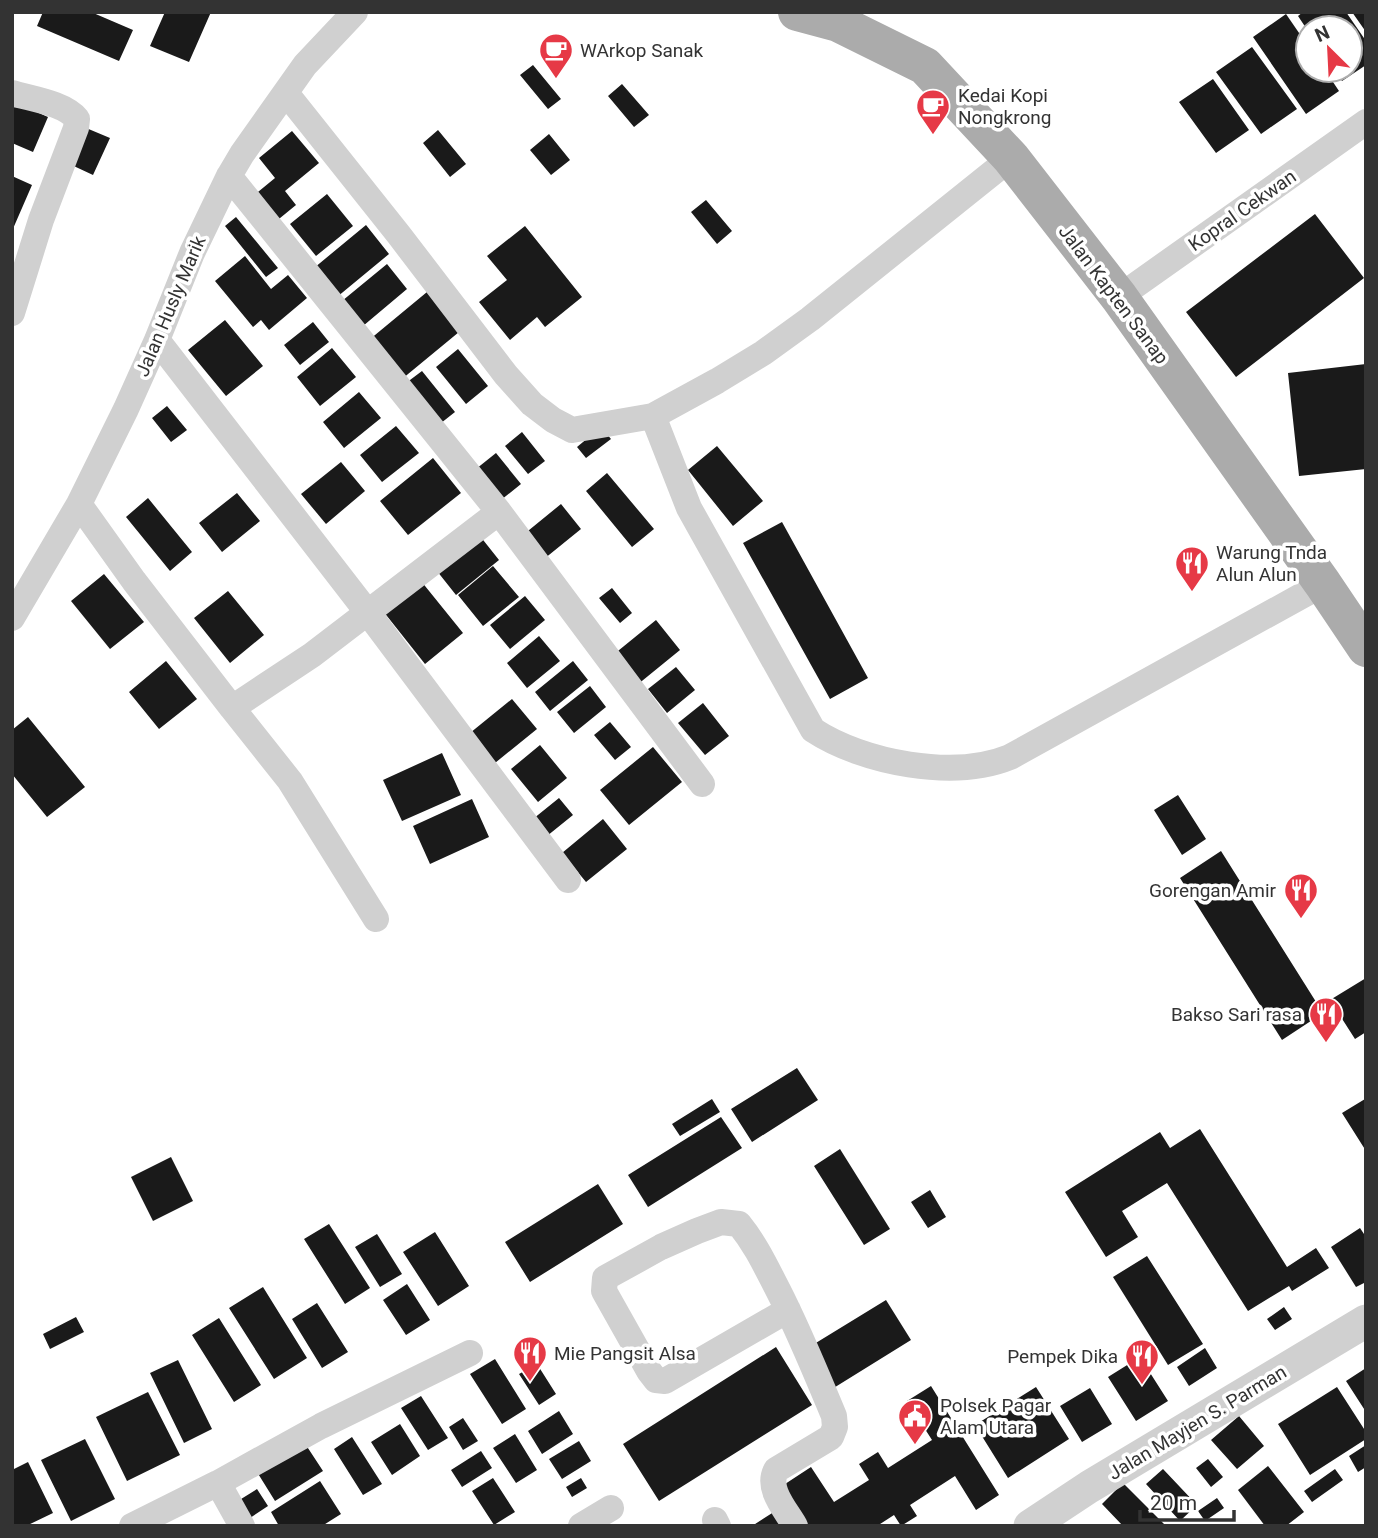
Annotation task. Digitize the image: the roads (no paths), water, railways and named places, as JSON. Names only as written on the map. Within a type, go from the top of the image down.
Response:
[{"type":"main road","name":"Jalan Kapten Sanap","points":[[797,12],[838,23],[925,66],[1011,158],[1119,297],[1323,583],[1360,627]]},
{"type":"street","name":"Jalan Husly Marik","points":[[12,618],[79,504],[157,340],[192,253],[229,176],[305,65],[355,12]]},
{"type":"street","points":[[12,93],[60,108],[72,113],[77,119],[12,313]]},
{"type":"street","points":[[286,93],[506,375],[532,404],[572,430],[653,416],[763,353],[810,319],[1011,158]]},
{"type":"street","name":"Kopral Cekwan","points":[[1119,297],[1366,122]]},
{"type":"street","points":[[229,176],[499,512],[702,784]]},
{"type":"street","points":[[157,340],[368,613],[568,880]]},
{"type":"street","points":[[653,416],[689,508],[813,730],[827,739],[895,761],[933,768],[961,769],[1001,760],[1323,583]]},
{"type":"street","points":[[79,504],[134,581],[290,781],[376,919]]},
{"type":"street","points":[[232,708],[312,655],[499,512]]},
{"type":"street","points":[[788,1310],[665,1381],[656,1380],[603,1285],[605,1278],[673,1242],[721,1222],[739,1224],[755,1243],[788,1310],[834,1416],[835,1427],[831,1437],[776,1470],[772,1478],[774,1489],[795,1526]]},
{"type":"street","name":"Jalan Mayjen S. Parman","points":[[1030,1526],[1089,1487],[1366,1321]]},
{"type":"street","points":[[132,1526],[218,1483],[321,1426],[470,1353]]},
{"type":"street","points":[[218,1483],[242,1526]]},
{"type":"street","points":[[581,1526],[611,1508]]},
{"type":"place","name":"WArkop Sanak","points":[[556,80]]},
{"type":"place","name":"Kedai Kopi Nongkrong","points":[[933,136]]},
{"type":"place","name":"Warung Tnda Alun Alun","points":[[1192,593]]},
{"type":"place","name":"Gorengan Amir","points":[[1301,920]]},
{"type":"place","name":"Bakso Sari rasa","points":[[1326,1044]]},
{"type":"place","name":"Mie Pangsit Alsa","points":[[530,1383]]},
{"type":"place","name":"Pempek Dika","points":[[1142,1386]]},
{"type":"place","name":"Polsek Pagar Alam Utara","points":[[915,1446]]}]
